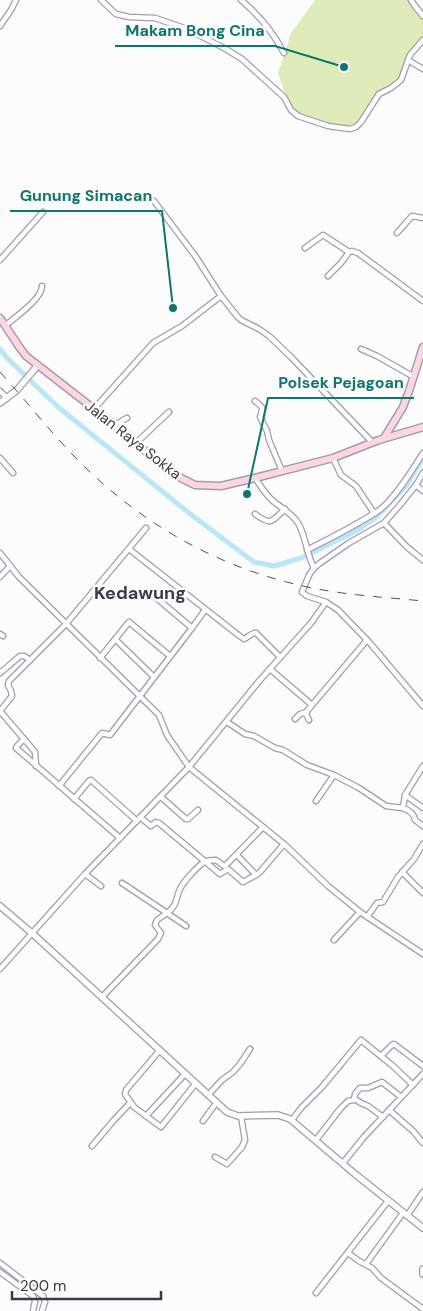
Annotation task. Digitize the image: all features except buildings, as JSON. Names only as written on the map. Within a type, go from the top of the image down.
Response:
[{"type":"main road","name":"Jalan Raya Sokka","points":[[0,318],[26,356],[115,425],[169,472],[195,486],[221,486],[333,458],[372,442],[423,427]]},
{"type":"main road","points":[[384,438],[403,407],[423,347]]},
{"type":"main road","points":[[392,425],[396,436]]},
{"type":"street","points":[[0,26],[16,0]]},
{"type":"street","points":[[101,0],[116,14],[129,17],[155,18],[187,29],[224,48],[242,60],[284,98],[291,110],[298,116],[328,126],[350,129],[356,127],[379,94],[401,80],[410,55],[423,40]]},
{"type":"street","points":[[241,0],[266,24],[284,53]]},
{"type":"street","points":[[411,0],[423,16]]},
{"type":"street","points":[[408,60],[423,69]]},
{"type":"street","points":[[154,201],[196,257],[221,296],[242,320],[263,332],[284,350],[372,442]]},
{"type":"street","points":[[0,260],[43,212]]},
{"type":"street","points":[[397,233],[412,216],[423,218]]},
{"type":"street","points":[[305,248],[322,236],[349,252],[358,253],[423,300]]},
{"type":"street","points":[[328,276],[349,252]]},
{"type":"street","points":[[5,326],[36,300],[42,286]]},
{"type":"street","points":[[94,409],[153,342],[182,326],[221,296]]},
{"type":"street","points":[[361,349],[414,377]]},
{"type":"street","points":[[0,403],[23,383],[38,365]]},
{"type":"street","points":[[0,391],[7,398]]},
{"type":"street","points":[[255,401],[262,408],[263,411],[260,417],[282,471]]},
{"type":"street","points":[[136,443],[169,412]]},
{"type":"street","points":[[115,425],[127,418]]},
{"type":"street","points":[[307,551],[348,530],[379,510],[409,476],[423,453]]},
{"type":"street","points":[[0,458],[14,473]]},
{"type":"street","points":[[333,458],[341,475],[356,486],[374,513]]},
{"type":"street","points":[[423,473],[416,485],[384,523],[349,543],[314,568],[302,592],[306,596],[326,602],[338,610],[367,640],[423,706]]},
{"type":"street","points":[[255,478],[272,501],[285,509],[301,528],[314,568]]},
{"type":"street","points":[[416,485],[423,491]]},
{"type":"street","points":[[255,514],[265,522],[268,522],[285,509]]},
{"type":"street","points":[[384,523],[407,547],[423,560]]},
{"type":"street","points":[[36,766],[36,752],[0,711],[12,696],[8,681],[66,624],[146,528]]},
{"type":"street","points":[[129,549],[244,639],[256,633],[280,657]]},
{"type":"street","points":[[0,553],[24,583],[159,715],[167,735],[189,767],[284,844],[328,886],[360,912],[423,954]]},
{"type":"street","points":[[0,577],[10,566]]},
{"type":"street","points":[[153,595],[192,628]]},
{"type":"street","points":[[0,969],[85,874],[189,767],[270,668],[311,623],[326,602]]},
{"type":"street","points":[[59,786],[102,733],[110,735],[205,610]]},
{"type":"street","points":[[100,658],[129,622],[170,656]]},
{"type":"street","points":[[116,639],[154,677]]},
{"type":"street","points":[[294,719],[300,714],[307,712],[367,640]]},
{"type":"street","points":[[0,673],[20,656],[30,660]]},
{"type":"street","points":[[270,668],[312,705]]},
{"type":"street","points":[[307,712],[306,715],[309,720]]},
{"type":"street","points":[[226,722],[267,745],[282,749],[307,765],[334,775],[359,788],[386,806],[403,808],[413,813],[415,820],[423,826]]},
{"type":"street","points":[[24,739],[16,748],[120,838]]},
{"type":"street","points":[[403,808],[405,795],[423,766]]},
{"type":"street","points":[[316,801],[334,775]]},
{"type":"street","points":[[74,798],[92,780],[139,819],[151,826],[156,822],[159,823],[220,874],[228,869],[243,882],[260,872],[284,844]]},
{"type":"street","points":[[405,795],[423,808]]},
{"type":"street","points":[[161,797],[186,819],[198,810]]},
{"type":"street","points":[[102,997],[158,939],[161,933],[155,925],[156,922],[175,905],[184,881],[204,862],[216,860],[225,866],[263,827]]},
{"type":"street","points":[[367,917],[377,903],[384,902],[393,884],[414,859],[423,844]]},
{"type":"street","points":[[237,855],[256,875]]},
{"type":"street","points":[[402,872],[423,894]]},
{"type":"street","points":[[85,874],[101,886]]},
{"type":"street","points":[[122,883],[186,926]]},
{"type":"street","points":[[0,906],[227,1112],[232,1115],[241,1116],[278,1115],[292,1120],[423,1228]]},
{"type":"street","points":[[334,940],[360,912]]},
{"type":"street","points":[[292,1120],[361,1040],[413,1085]]},
{"type":"street","points":[[381,1056],[394,1044],[423,1066]]},
{"type":"street","points":[[208,1095],[222,1080],[233,1072],[250,1049]]},
{"type":"street","points":[[160,1050],[126,1090],[124,1094],[130,1103],[161,1127],[196,1083]]},
{"type":"street","points":[[146,1116],[185,1074]]},
{"type":"street","points":[[343,1163],[364,1137],[423,1074]]},
{"type":"street","points":[[355,1099],[355,1094],[360,1088],[368,1088],[382,1082],[401,1097]]},
{"type":"street","points":[[316,1140],[340,1108],[348,1101],[355,1099]]},
{"type":"street","points":[[355,1099],[383,1116]]},
{"type":"street","points":[[203,1121],[217,1102]]},
{"type":"street","points":[[92,1146],[130,1103]]},
{"type":"street","points":[[389,1110],[414,1131],[423,1143]]},
{"type":"street","points":[[215,1157],[227,1164],[242,1147],[245,1137],[241,1116]]},
{"type":"street","points":[[366,1264],[423,1192]]},
{"type":"street","points":[[316,1293],[388,1201]]},
{"type":"street","points":[[348,1252],[372,1268],[381,1278],[423,1310]]},
{"type":"street","points":[[0,1263],[11,1277],[33,1296],[35,1301],[33,1311]]},
{"type":"street","points":[[423,1269],[423,1274]]},
{"type":"street","points":[[0,1272],[43,1296],[45,1302],[42,1311]]},
{"type":"green space","points":[[315,0],[412,0],[423,14],[423,40],[411,55],[403,82],[381,94],[355,131],[313,125],[290,110],[278,73],[291,33]]},
{"type":"waterway","points":[[0,349],[58,407],[189,513],[254,562],[274,566],[301,558],[356,531],[375,518],[406,486],[423,458]]},
{"type":"railway","points":[[0,372],[91,473],[138,512],[189,544],[244,569],[303,586],[348,594],[423,601]]},
{"type":"place","name":"Makam Bong Cina","points":[[344,67]]},
{"type":"place","name":"Gunung Simacan","points":[[173,308]]},
{"type":"place","name":"Polsek Pejagoan","points":[[247,494]]},
{"type":"district","name":"Kedawung","points":[[140,593]]}]
